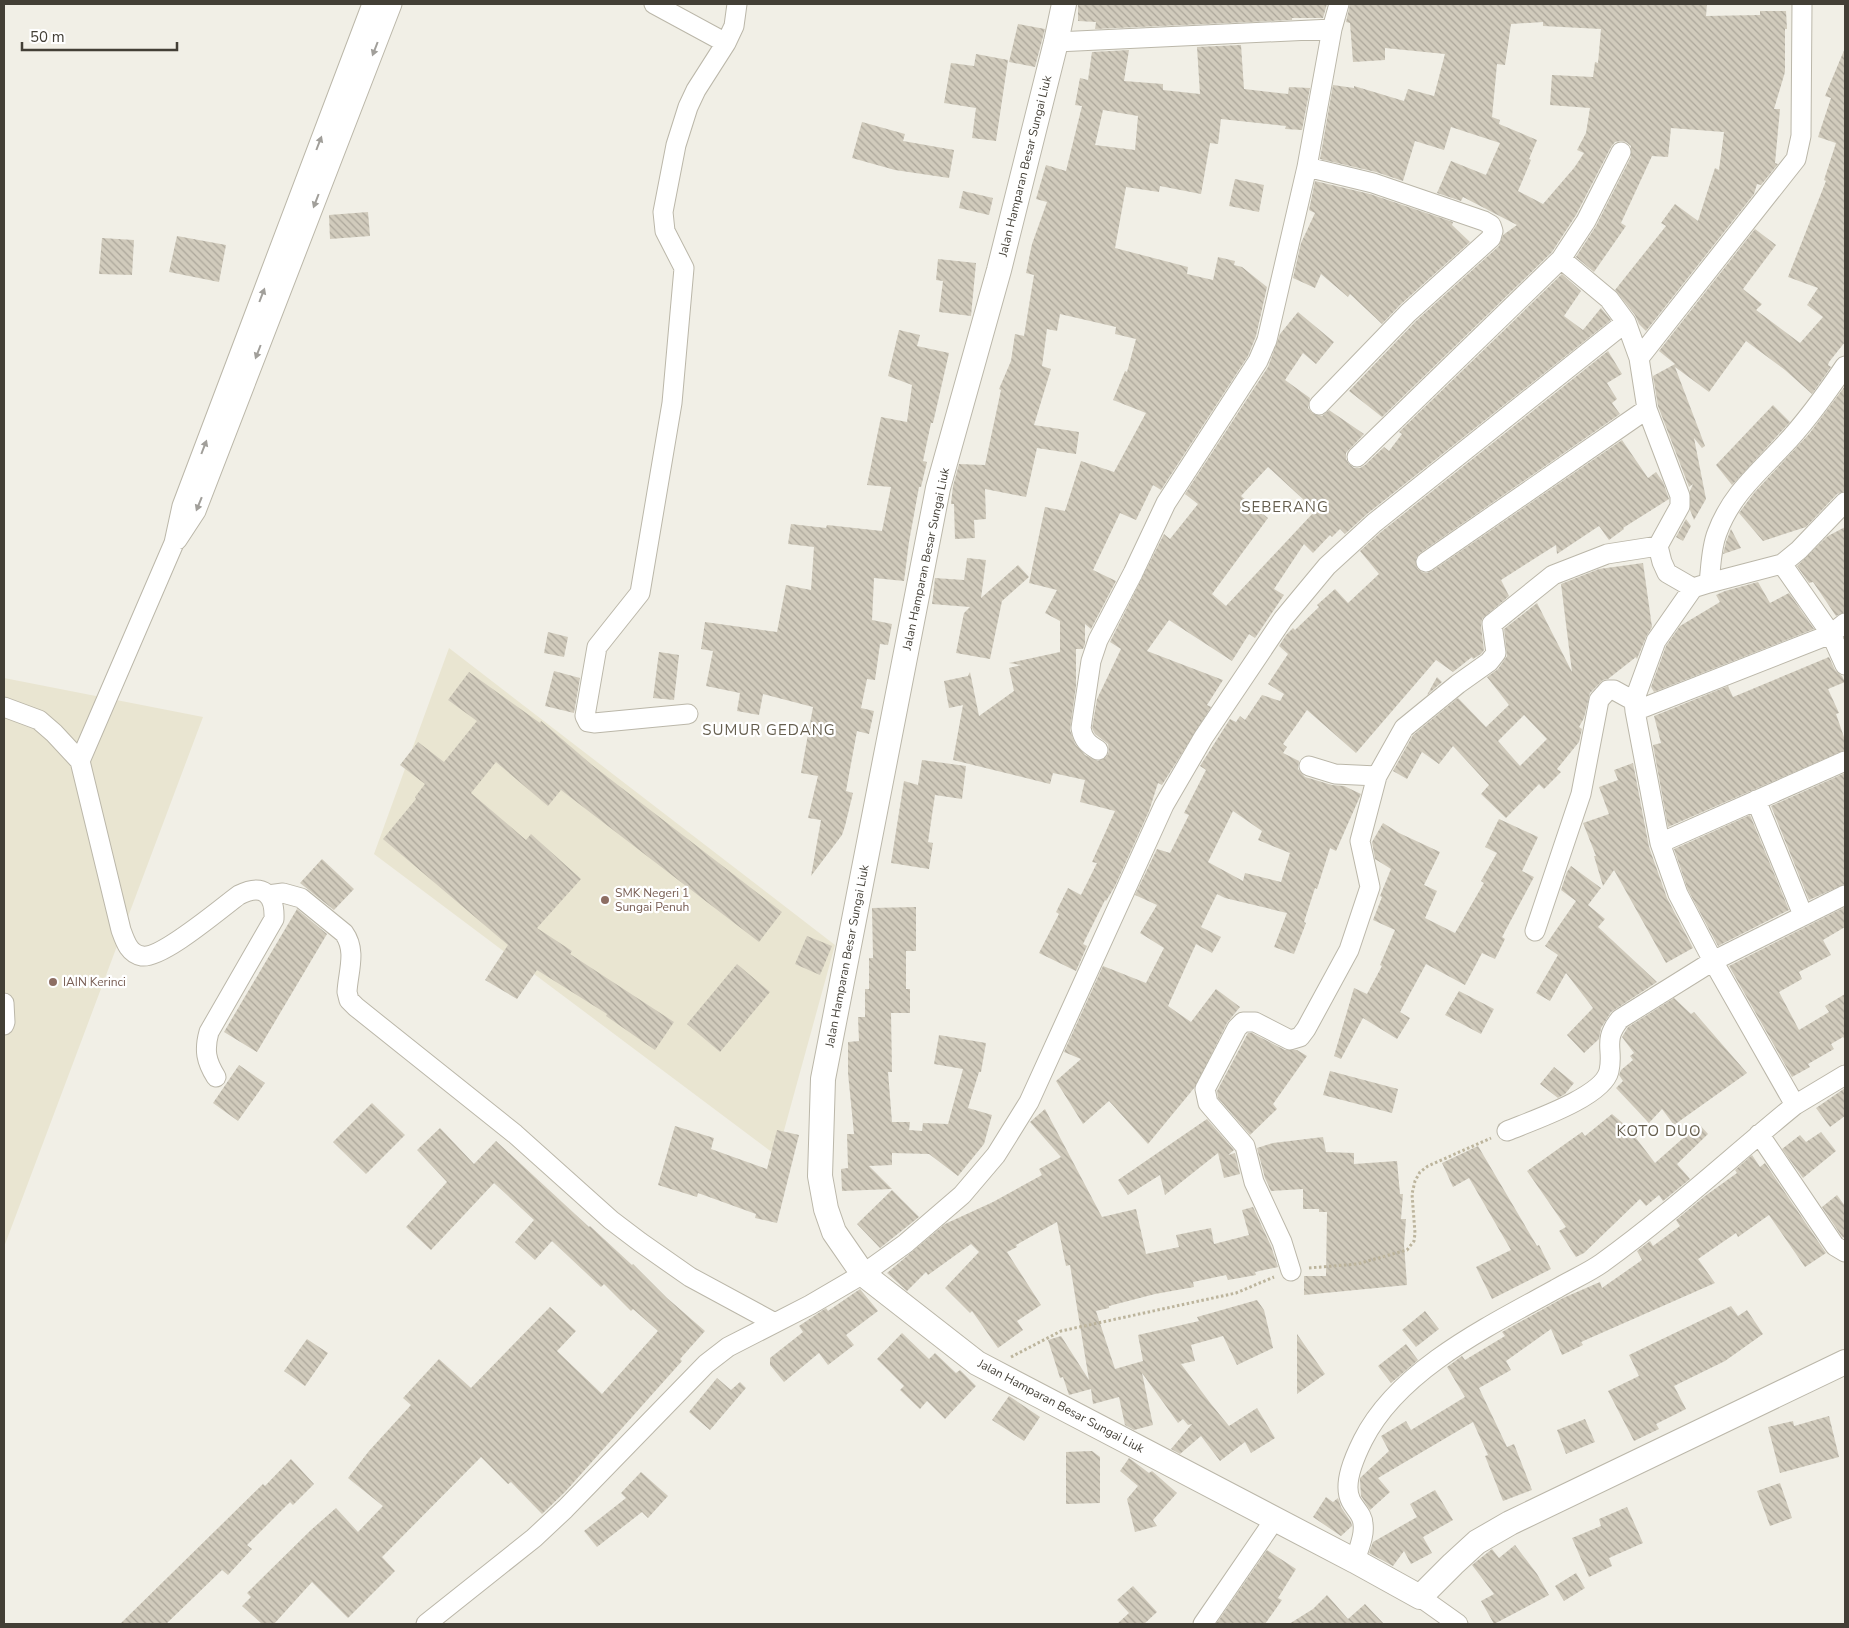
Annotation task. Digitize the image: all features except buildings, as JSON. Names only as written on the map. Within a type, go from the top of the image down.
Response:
[{"type":"street","points":[[80,761],[174,543],[182,506],[372,4]]},
{"type":"street","points":[[174,543],[196,511],[392,4]]},
{"type":"street","points":[[654,4],[726,43]]},
{"type":"street","points":[[688,714],[594,723],[588,722],[585,716],[598,647],[640,593],[672,403],[684,268],[665,230],[663,212],[676,145],[688,107],[696,90],[726,43],[734,26],[737,4]]},
{"type":"street","name":"Jalan Hamparan Besar Sungai Liuk","points":[[1064,4],[998,270],[938,488],[823,1079],[820,1176],[826,1209],[834,1232],[864,1274],[977,1363],[1356,1561],[1420,1597]]},
{"type":"street","points":[[1098,750],[1087,743],[1082,735],[1082,728],[1091,661],[1098,640],[1134,573],[1166,503],[1264,350],[1307,167],[1332,30],[1339,4]]},
{"type":"street","points":[[1639,358],[1796,158],[1802,136],[1802,4]]},
{"type":"street","points":[[1056,42],[1332,30]]},
{"type":"street","points":[[1357,457],[1561,259],[1586,222],[1621,152]]},
{"type":"street","points":[[1307,167],[1373,184],[1484,221],[1490,225],[1493,231],[1491,238],[1408,313],[1319,405]]},
{"type":"street","points":[[1561,259],[1609,299],[1626,322],[1639,358],[1646,409],[1680,496],[1680,506],[1658,546],[1662,562],[1668,573],[1701,585],[1782,564],[1799,550],[1845,502]]},
{"type":"street","points":[[426,1624],[534,1538],[565,1509],[706,1364],[728,1347],[864,1274],[905,1244],[962,1195],[996,1155],[1029,1102],[1164,805],[1203,738],[1283,619],[1327,566],[1374,523],[1626,322]]},
{"type":"street","points":[[1795,1105],[1712,961],[1678,894],[1660,844],[1628,700],[1656,641],[1701,585],[1716,534],[1728,510],[1744,486],[1784,446],[1820,404],[1845,366]]},
{"type":"street","points":[[1426,562],[1646,409]]},
{"type":"street","points":[[1291,1271],[1282,1242],[1254,1182],[1245,1146],[1208,1103],[1205,1089],[1237,1028],[1243,1022],[1255,1022],[1290,1040],[1300,1037],[1306,1029],[1348,950],[1370,887],[1360,841],[1377,776],[1404,728],[1458,684],[1489,662],[1496,653],[1492,624],[1553,574],[1607,554],[1658,546]]},
{"type":"street","points":[[1782,564],[1838,628],[1845,665]]},
{"type":"street","points":[[1535,931],[1581,794],[1600,700],[1603,694],[1608,690],[1628,700],[1838,628]]},
{"type":"street","points":[[4,706],[38,720],[54,733],[80,761],[121,930],[127,945],[134,953],[143,956],[155,954],[170,946],[239,894],[250,889],[259,889],[268,896],[274,906],[274,919],[209,1032],[206,1056],[216,1077]]},
{"type":"street","points":[[1660,844],[1845,761]]},
{"type":"street","points":[[1309,766],[1335,774],[1377,776]]},
{"type":"street","points":[[1756,800],[1802,915]]},
{"type":"street","points":[[268,896],[283,893],[301,898],[344,933],[351,947],[347,992],[349,1000],[356,1007],[515,1134],[611,1220],[640,1242],[690,1277],[775,1323]]},
{"type":"street","points":[[1507,1131],[1564,1107],[1596,1089],[1606,1080],[1610,1070],[1609,1044],[1612,1029],[1620,1019],[1712,961],[1845,894]]},
{"type":"street","points":[[4,1003],[4,1025]]},
{"type":"street","points":[[1356,1561],[1364,1524],[1350,1500],[1347,1486],[1363,1440],[1378,1416],[1404,1388],[1429,1364],[1489,1326],[1600,1264],[1672,1210],[1795,1105],[1845,1075]]},
{"type":"street","points":[[1759,1134],[1835,1246],[1845,1252]]},
{"type":"street","points":[[1458,1624],[1420,1597],[1478,1542],[1510,1523],[1845,1362]]},
{"type":"street","points":[[1203,1624],[1275,1519]]},
{"type":"path","points":[[990,1370],[1022,1350],[1061,1331],[1236,1293],[1291,1271],[1320,1266],[1357,1264],[1407,1250],[1414,1241],[1412,1194],[1415,1181],[1420,1172],[1428,1166],[1507,1131]]},
{"type":"shaded area","name":"SMK Negeri 1 Sungai Penuh","points":[[449,648],[835,945],[777,1156],[374,854]]},
{"type":"shaded area","name":"IAIN Kerinci","points":[[4,678],[203,717],[4,1247]]},
{"type":"place","name":"SMK Negeri 1 Sungai Penuh","points":[[605,900]]},
{"type":"place","name":"IAIN Kerinci","points":[[53,982]]},
{"type":"district","name":"SEBERANG","points":[[1285,507]]},
{"type":"district","name":"SUMUR GEDANG","points":[[769,730]]},
{"type":"district","name":"KOTO DUO","points":[[1659,1131]]}]
